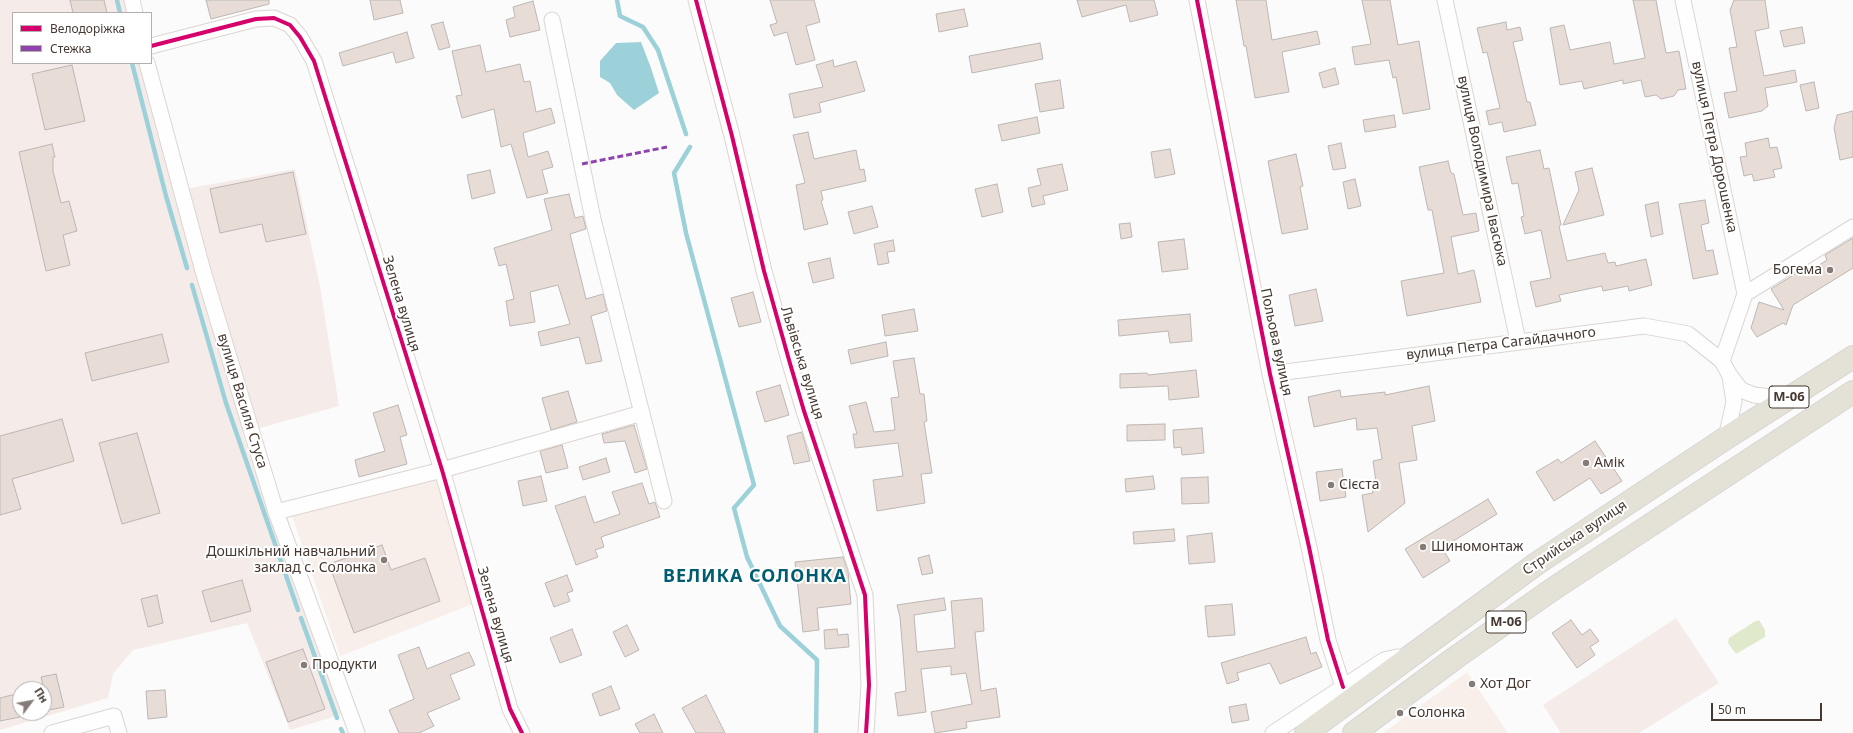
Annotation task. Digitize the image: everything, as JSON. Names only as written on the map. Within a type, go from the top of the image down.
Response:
[{"type":"highway","name":"Стрийська вулиця","points":[[1306,733],[1536,564],[1726,438],[1853,357]]},
{"type":"highway","name":"М-06","points":[[1354,733],[1455,658],[1554,589],[1853,392]]},
{"type":"street","points":[[132,0],[135,12]]},
{"type":"street","name":"Львівська вулиця","points":[[696,0],[732,136],[764,271],[789,360],[804,411],[865,595],[869,685],[866,733]]},
{"type":"street","name":"Польова вулиця","points":[[1197,0],[1270,374],[1309,546],[1328,640],[1343,687]]},
{"type":"street","name":"вулиця Володимира Івасюка","points":[[1445,0],[1518,341]]},
{"type":"street","name":"вулиця Петра Дорошенка","points":[[1683,0],[1745,294]]},
{"type":"street","name":"Зелена вулиця","points":[[152,46],[256,19],[274,18],[290,25],[300,37],[314,61],[442,470],[509,705],[522,733]]},
{"type":"street","points":[[552,20],[593,219],[664,501]]},
{"type":"street","name":"вулиця Василя Стуса","points":[[147,64],[203,271],[276,512],[357,733]]},
{"type":"street","points":[[1722,361],[1745,294],[1853,227]]},
{"type":"street","name":"вулиця Петра Сагайдачного","points":[[1270,374],[1644,326],[1688,334],[1722,361],[1729,374],[1741,390],[1754,395],[1772,397],[1791,396]]},
{"type":"street","name":"вулиця Петра Сагайдачного","points":[[1726,438],[1734,402],[1729,374]]},
{"type":"street","points":[[276,512],[442,470],[642,413]]},
{"type":"street","points":[[1273,733],[1384,660],[1397,657],[1407,658]]},
{"type":"street","points":[[52,733],[114,716],[119,733]]},
{"type":"shaded area","points":[[0,0],[125,0],[128,12],[12,12],[12,64],[140,64],[174,191],[295,169],[320,286],[339,406],[242,433],[343,714],[290,730],[247,623],[133,650],[113,674],[108,698],[52,715],[52,681],[12,681],[12,721],[30,721],[0,730]]},
{"type":"shaded area","name":"Дошкільний навчальний заклад с. Солонка","points":[[437,478],[473,604],[340,656],[292,516]]},
{"type":"shaded area","points":[[1676,618],[1719,683],[1639,733],[1561,733],[1543,705]]},
{"type":"shaded area","points":[[1467,672],[1508,733],[1383,733]]},
{"type":"green space","points":[[1759,620],[1765,630],[1765,637],[1736,654],[1728,643],[1729,638]]},
{"type":"water","points":[[641,42],[659,93],[634,110],[617,95],[610,83],[600,77],[600,61],[616,43]]},
{"type":"building","points":[[70,0],[104,0],[107,12],[73,12]]},
{"type":"building","points":[[206,0],[269,0],[269,4],[211,19]]},
{"type":"building","points":[[370,0],[400,0],[403,13],[374,20]]},
{"type":"building","points":[[770,0],[814,0],[820,22],[806,26],[815,60],[796,65],[787,32],[774,36],[770,25],[777,23]]},
{"type":"building","points":[[1077,0],[1154,0],[1158,15],[1130,22],[1126,5],[1082,17]]},
{"type":"building","points":[[1236,0],[1266,0],[1272,40],[1317,31],[1320,44],[1282,52],[1289,92],[1255,98]]},
{"type":"building","points":[[1362,0],[1390,0],[1398,45],[1419,41],[1430,109],[1403,114],[1396,77],[1393,78],[1389,60],[1355,65],[1352,47],[1371,44]]},
{"type":"building","points":[[1633,0],[1656,0],[1666,53],[1679,51],[1686,89],[1678,90],[1674,96],[1661,99],[1656,95],[1645,97],[1641,80],[1623,84],[1623,80],[1584,89],[1582,81],[1560,85],[1550,28],[1564,25],[1570,50],[1610,42],[1614,64],[1645,58]]},
{"type":"building","points":[[1734,0],[1765,0],[1769,28],[1755,31],[1764,76],[1795,70],[1797,82],[1765,88],[1768,106],[1762,111],[1729,118],[1724,93],[1737,91],[1729,48],[1737,47],[1730,10]]},
{"type":"building","points":[[533,1],[540,30],[510,37],[506,20],[515,17],[513,7]]},
{"type":"building","points":[[964,9],[968,26],[939,32],[936,14]]},
{"type":"building","points":[[443,22],[450,47],[439,50],[431,25]]},
{"type":"building","points":[[1506,22],[1507,30],[1520,27],[1523,40],[1513,42],[1527,102],[1530,102],[1536,125],[1504,132],[1502,122],[1489,125],[1486,111],[1500,108],[1487,52],[1483,53],[1477,28]]},
{"type":"building","points":[[1802,27],[1805,43],[1784,47],[1780,31]]},
{"type":"building","points":[[407,32],[414,58],[396,63],[393,52],[343,66],[339,53]]},
{"type":"building","points":[[1040,43],[1043,59],[972,73],[969,56]]},
{"type":"building","points":[[480,45],[486,72],[520,64],[524,82],[530,81],[536,112],[551,108],[555,123],[523,133],[528,157],[548,151],[553,167],[542,170],[548,193],[527,198],[511,144],[501,147],[494,109],[462,118],[456,96],[462,95],[452,51]]},
{"type":"building","points":[[833,60],[834,67],[856,61],[865,91],[819,103],[821,112],[794,118],[789,94],[823,87],[816,65]]},
{"type":"building","points":[[72,65],[85,121],[45,130],[32,74]]},
{"type":"building","points":[[1335,68],[1339,84],[1323,88],[1319,73]]},
{"type":"building","points":[[1060,80],[1064,108],[1040,112],[1035,84]]},
{"type":"building","points":[[1814,82],[1819,108],[1806,111],[1800,85]]},
{"type":"building","points":[[1853,111],[1853,157],[1840,160],[1834,128],[1837,115]]},
{"type":"building","points":[[1394,115],[1396,127],[1365,132],[1363,120]]},
{"type":"building","points":[[1037,117],[1040,133],[1002,141],[998,125]]},
{"type":"building","points":[[808,132],[814,159],[856,150],[860,170],[864,169],[866,181],[821,191],[823,200],[821,201],[828,224],[804,230],[796,185],[805,183],[793,135]]},
{"type":"building","points":[[1768,138],[1770,148],[1777,147],[1782,168],[1773,170],[1775,177],[1754,181],[1752,174],[1744,176],[1740,157],[1747,156],[1745,143]]},
{"type":"building","points":[[1341,143],[1346,168],[1333,170],[1328,146]]},
{"type":"building","points":[[52,144],[55,157],[53,157],[53,171],[61,203],[69,201],[77,231],[63,235],[70,265],[46,271],[19,152]]},
{"type":"building","points":[[1170,149],[1175,174],[1155,178],[1151,152]]},
{"type":"building","points":[[1540,150],[1544,169],[1549,168],[1561,225],[1559,226],[1567,261],[1605,253],[1608,263],[1615,262],[1616,266],[1646,259],[1652,285],[1629,291],[1628,286],[1603,291],[1602,286],[1559,295],[1561,301],[1536,307],[1530,282],[1551,278],[1541,230],[1525,234],[1521,217],[1524,216],[1518,183],[1512,184],[1506,157]]},
{"type":"building","points":[[1296,154],[1303,186],[1300,187],[1308,229],[1282,234],[1268,161]]},
{"type":"building","points":[[1448,161],[1451,173],[1454,174],[1463,215],[1476,213],[1479,231],[1451,237],[1458,274],[1474,270],[1481,302],[1407,316],[1401,281],[1444,273],[1432,210],[1428,210],[1419,167]]},
{"type":"building","points":[[1062,164],[1068,190],[1043,196],[1045,204],[1032,207],[1028,188],[1041,185],[1037,169]]},
{"type":"building","points":[[1592,168],[1604,215],[1563,225],[1579,190],[1575,172]]},
{"type":"building","points":[[490,170],[495,193],[472,199],[467,175]]},
{"type":"building","points":[[293,172],[306,234],[266,242],[262,224],[220,233],[210,189]]},
{"type":"building","points":[[1355,179],[1361,206],[1348,209],[1343,182]]},
{"type":"building","points":[[997,184],[1003,212],[982,217],[975,189]]},
{"type":"building","points":[[569,194],[575,218],[583,216],[586,229],[570,234],[586,299],[603,294],[607,311],[591,316],[602,361],[586,364],[579,337],[541,346],[538,332],[570,324],[558,285],[530,292],[535,322],[510,326],[506,301],[514,299],[506,264],[499,266],[494,248],[552,230],[544,199]]},
{"type":"building","points":[[1705,200],[1709,223],[1701,225],[1706,251],[1713,250],[1718,274],[1693,279],[1679,204]]},
{"type":"building","points":[[1658,202],[1663,234],[1651,237],[1645,205]]},
{"type":"building","points":[[872,206],[878,227],[854,234],[848,212]]},
{"type":"building","points":[[1130,223],[1132,237],[1121,239],[1119,224]]},
{"type":"building","name":"Богема","points":[[1853,238],[1853,268],[1793,305],[1786,325],[1783,323],[1757,337],[1751,328],[1759,302],[1784,310],[1771,289],[1803,269],[1807,273],[1827,260],[1825,255]]},
{"type":"building","points":[[1184,239],[1188,269],[1162,272],[1158,242]]},
{"type":"building","points":[[893,240],[895,251],[887,252],[889,263],[878,265],[874,244]]},
{"type":"building","points":[[830,258],[834,278],[813,283],[808,263]]},
{"type":"building","points":[[1316,289],[1323,321],[1295,326],[1289,295]]},
{"type":"building","points":[[753,292],[761,322],[739,327],[731,298]]},
{"type":"building","points":[[914,309],[918,331],[885,336],[882,315]]},
{"type":"building","points":[[1190,314],[1192,341],[1170,343],[1168,331],[1119,336],[1118,320]]},
{"type":"building","points":[[162,334],[169,362],[92,381],[85,353]]},
{"type":"building","points":[[886,342],[888,356],[851,364],[848,350]]},
{"type":"building","points":[[914,358],[920,394],[924,394],[927,421],[924,422],[932,473],[921,474],[925,503],[877,511],[873,480],[903,476],[898,443],[855,448],[853,434],[857,434],[849,406],[866,402],[874,432],[895,430],[891,398],[899,397],[893,361]]},
{"type":"building","points":[[1196,370],[1199,397],[1169,400],[1168,386],[1120,388],[1120,374],[1147,373],[1148,375]]},
{"type":"building","points":[[780,385],[789,415],[765,422],[756,392]]},
{"type":"building","points":[[1429,386],[1435,421],[1412,426],[1417,460],[1399,463],[1405,503],[1368,532],[1362,495],[1373,493],[1371,483],[1376,482],[1373,461],[1382,459],[1377,428],[1357,430],[1356,418],[1314,427],[1308,397],[1340,390],[1341,397],[1385,392],[1385,395]]},
{"type":"building","points":[[568,391],[577,422],[551,430],[542,398]]},
{"type":"building","points":[[398,405],[407,435],[400,437],[407,464],[359,477],[355,460],[385,451],[373,413]]},
{"type":"building","points":[[62,419],[74,461],[12,479],[21,509],[0,515],[0,436]]},
{"type":"building","points":[[1165,424],[1165,440],[1127,441],[1127,425]]},
{"type":"building","points":[[634,425],[647,469],[635,473],[625,441],[604,443],[602,434]]},
{"type":"building","points":[[1202,428],[1204,453],[1182,455],[1181,447],[1174,448],[1173,430]]},
{"type":"building","points":[[802,432],[810,461],[794,464],[787,436]]},
{"type":"building","points":[[137,433],[160,513],[122,524],[99,443]]},
{"type":"building","points":[[1595,441],[1622,481],[1601,494],[1590,478],[1554,501],[1536,472],[1558,459],[1561,463]]},
{"type":"building","points":[[562,445],[568,468],[546,473],[540,451]]},
{"type":"building","points":[[606,458],[610,472],[583,480],[579,467]]},
{"type":"building","name":"Сієста","points":[[1342,469],[1346,497],[1320,501],[1316,472]]},
{"type":"building","points":[[541,476],[547,501],[523,506],[518,481]]},
{"type":"building","points":[[1153,476],[1155,489],[1126,492],[1125,479]]},
{"type":"building","points":[[1208,477],[1209,503],[1182,504],[1181,478]]},
{"type":"building","points":[[642,483],[649,504],[655,502],[660,517],[601,537],[604,547],[595,550],[598,557],[576,565],[555,506],[585,496],[594,523],[620,514],[612,492]]},
{"type":"building","points":[[1488,499],[1497,514],[1442,548],[1450,561],[1423,578],[1405,549]]},
{"type":"building","points":[[1174,529],[1175,541],[1134,544],[1133,532]]},
{"type":"building","points":[[1212,533],[1215,562],[1189,564],[1187,536]]},
{"type":"building","name":"Дошкільний навчальний заклад с. Солонка","points":[[382,545],[391,570],[425,558],[440,601],[354,633],[329,564]]},
{"type":"building","points":[[929,555],[933,573],[922,575],[918,558]]},
{"type":"building","points":[[843,557],[848,571],[851,604],[817,608],[819,630],[803,632],[795,562]]},
{"type":"building","points":[[567,575],[573,591],[567,593],[570,601],[554,607],[545,583]]},
{"type":"building","points":[[242,580],[251,611],[211,622],[202,591]]},
{"type":"building","points":[[157,595],[163,623],[148,627],[141,599]]},
{"type":"building","points":[[944,598],[946,610],[914,615],[917,652],[955,648],[951,601],[982,598],[984,631],[975,632],[981,691],[996,688],[1000,717],[966,722],[967,728],[935,733],[931,712],[972,704],[966,673],[951,675],[951,666],[921,669],[926,712],[898,716],[895,693],[906,691],[900,617],[897,605]]},
{"type":"building","points":[[1232,604],[1235,635],[1208,637],[1205,606]]},
{"type":"building","points":[[1571,620],[1582,635],[1590,629],[1599,641],[1590,647],[1595,655],[1577,668],[1552,633]]},
{"type":"building","points":[[627,625],[639,650],[625,657],[613,632]]},
{"type":"building","points":[[572,629],[582,655],[560,663],[550,638]]},
{"type":"building","points":[[837,629],[838,635],[848,634],[849,647],[825,649],[824,630]]},
{"type":"building","points":[[1306,637],[1311,654],[1316,652],[1322,667],[1280,684],[1270,663],[1237,673],[1239,680],[1227,684],[1221,663]]},
{"type":"building","points":[[419,647],[427,669],[469,652],[475,665],[450,675],[460,699],[427,713],[434,726],[419,733],[399,733],[389,710],[414,699],[398,655]]},
{"type":"building","points":[[303,649],[325,709],[288,722],[266,662]]},
{"type":"building","points":[[56,674],[64,707],[52,709],[52,681],[42,681],[41,677]]},
{"type":"building","points":[[611,686],[620,709],[600,716],[592,694]]},
{"type":"building","points":[[165,690],[167,717],[148,719],[146,691]]},
{"type":"building","points":[[12,695],[12,719],[0,721],[0,698]]},
{"type":"building","points":[[706,695],[725,733],[696,733],[682,708]]},
{"type":"building","points":[[1246,704],[1249,720],[1232,723],[1229,707]]},
{"type":"building","points":[[654,714],[663,733],[640,733],[635,724]]},
{"type":"waterway","points":[[117,0],[120,12]]},
{"type":"waterway","points":[[617,0],[620,16],[643,27],[658,50],[686,134]]},
{"type":"waterway","points":[[132,64],[166,196],[187,268]]},
{"type":"waterway","points":[[690,147],[674,173],[686,233],[754,485],[734,508],[747,557],[780,626],[817,660],[816,733]]},
{"type":"waterway","points":[[192,285],[226,403],[298,610]]},
{"type":"waterway","points":[[301,618],[337,718]]},
{"type":"waterway","points":[[341,729],[343,733]]},
{"type":"marked path","points":[[582,164],[667,147]]},
{"type":"cycle path","points":[[696,0],[732,136],[764,271],[789,360],[804,411],[865,595],[869,685],[866,733]]},
{"type":"cycle path","points":[[1197,0],[1270,374],[1309,547],[1328,640],[1343,687]]},
{"type":"cycle path","points":[[152,46],[256,19],[274,18],[290,25],[300,37],[314,61],[442,470],[510,709],[522,733]]},
{"type":"place","name":"Богема","points":[[1830,270]]},
{"type":"place","name":"Амік","points":[[1586,463]]},
{"type":"place","name":"Сієста","points":[[1331,485]]},
{"type":"place","name":"Шиномонтаж","points":[[1423,547]]},
{"type":"place","name":"Дошкільний навчальний заклад с. Солонка","points":[[384,560]]},
{"type":"place","name":"Продукти","points":[[304,665]]},
{"type":"place","name":"Хот Дог","points":[[1472,684]]},
{"type":"place","name":"Солонка","points":[[1400,713]]},
{"type":"district","name":"ВЕЛИКА СОЛОНКА","points":[[755,577]]}]
